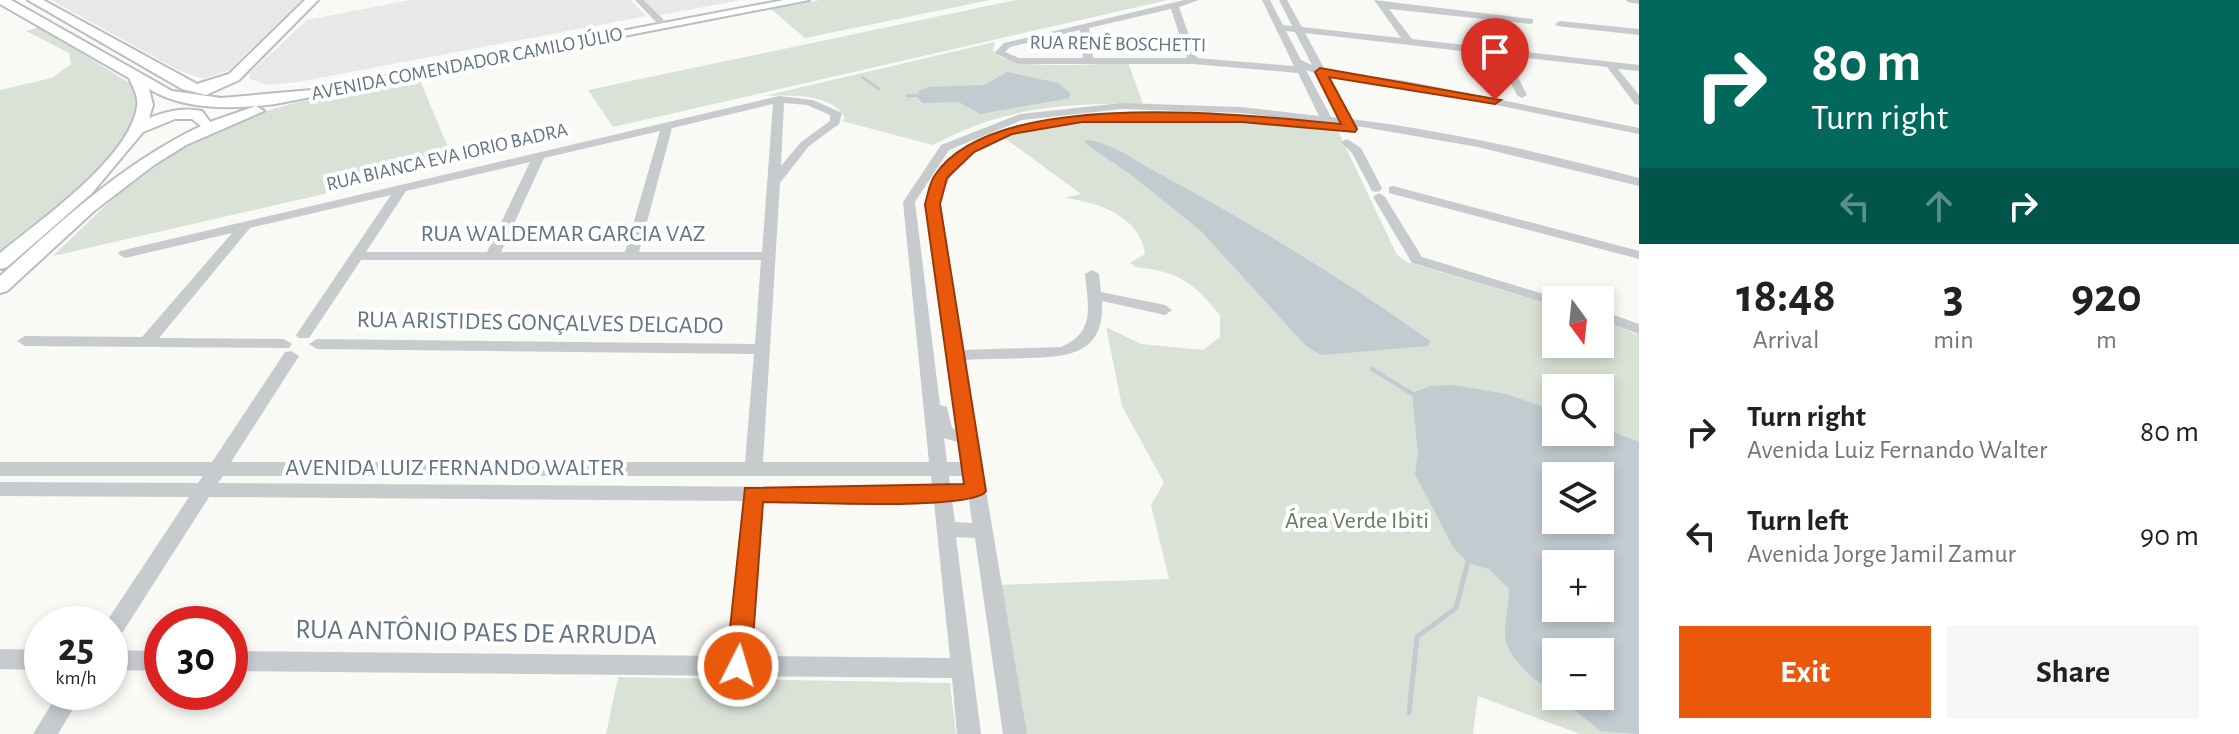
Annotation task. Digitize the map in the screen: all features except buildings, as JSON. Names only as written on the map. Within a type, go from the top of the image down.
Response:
[{"type":"main road","name":"AVENIDA COMENDADOR CAMILO JÚLIO","points":[[2,0],[167,94],[215,103],[262,102],[312,94],[803,0]]},
{"type":"main road","points":[[34,0],[195,89],[219,85],[234,77],[312,0]]},
{"type":"main road","name":"AVENIDA COMENDADOR CAMILO JÚLIO","points":[[195,89],[238,95],[306,88],[768,0]]},
{"type":"main road","points":[[0,263],[117,159],[140,128],[145,106],[135,76]]},
{"type":"main road","points":[[234,77],[229,87],[238,95]]},
{"type":"main road","points":[[172,143],[225,121],[312,94]]},
{"type":"main road","points":[[0,287],[115,182],[198,126],[202,117],[173,114],[140,128]]},
{"type":"street","points":[[639,0],[660,21]]},
{"type":"street","name":"RUA RENÊ BOSCHETTI","points":[[1195,0],[1176,10],[1161,8],[1085,30],[1071,29],[1007,45],[999,53],[1018,61],[1193,61],[1320,72]]},
{"type":"street","points":[[1266,0],[1328,122]]},
{"type":"street","points":[[1283,0],[1346,125],[1388,194],[1413,256],[1425,264],[1542,297]]},
{"type":"street","points":[[1630,0],[1639,1]]},
{"type":"street","points":[[1380,2],[1408,41]]},
{"type":"street","points":[[1380,2],[1530,21]]},
{"type":"street","points":[[1176,10],[1193,61]]},
{"type":"street","points":[[1560,24],[1639,32]]},
{"type":"street","points":[[1279,27],[1639,68]]},
{"type":"street","points":[[1085,30],[1088,60]]},
{"type":"street","points":[[1500,52],[1522,95]]},
{"type":"street","points":[[1610,65],[1639,102]]},
{"type":"street","points":[[1301,69],[1315,85],[1328,109],[1346,125]]},
{"type":"street","points":[[1320,72],[1436,89],[1639,131]]},
{"type":"street","points":[[754,468],[768,256],[776,139],[779,99],[809,102],[836,113],[835,122],[805,144],[773,183]]},
{"type":"street","name":"RUA BIANCA EVA IORIO BADRA","points":[[125,254],[779,99]]},
{"type":"street","points":[[969,734],[939,494],[909,202],[920,170],[958,137],[1006,119],[1071,109],[1188,108],[1453,137],[1639,182]]},
{"type":"street","points":[[1015,734],[932,204],[940,177],[969,150],[1009,131],[1082,118],[1297,119]]},
{"type":"street","points":[[631,256],[667,125]]},
{"type":"street","points":[[1377,129],[1639,191]]},
{"type":"street","points":[[776,139],[805,144]]},
{"type":"street","points":[[492,256],[539,156]]},
{"type":"street","points":[[25,341],[147,342],[288,350],[304,354],[357,256],[401,189]]},
{"type":"street","points":[[1388,194],[1588,239],[1639,255]]},
{"type":"street","points":[[147,342],[246,225]]},
{"type":"street","name":"RUA WALDEMAR GARCIA VAZ","points":[[357,256],[768,256]]},
{"type":"street","points":[[956,355],[1063,352],[1080,347],[1090,339],[1093,328],[1095,295],[1092,274]]},
{"type":"street","points":[[1095,295],[1165,310]]},
{"type":"street","points":[[1614,320],[1639,329]]},
{"type":"street","name":"RUA ARISTIDES GONÇALVES DELGADO","points":[[311,340],[762,349]]},
{"type":"street","points":[[924,344],[936,372],[944,432],[969,439]]},
{"type":"street","points":[[128,606],[219,468],[288,350]]},
{"type":"street","name":"AVENIDA LUIZ FERNANDO WALTER","points":[[0,481],[43,468]]},
{"type":"street","name":"AVENIDA LUIZ FERNANDO WALTER","points":[[0,469],[972,469]]},
{"type":"street","points":[[907,469],[910,494]]},
{"type":"street","name":"AVENIDA LUIZ FERNANDO WALTER","points":[[0,489],[910,494],[975,491]]},
{"type":"street","points":[[738,666],[753,493]]},
{"type":"street","points":[[945,529],[982,531]]},
{"type":"street","points":[[0,659],[24,660]]},
{"type":"street","name":"RUA ANTÔNIO PAES DE ARRUDA","points":[[248,661],[961,668]]},
{"type":"street","points":[[45,734],[60,710]]},
{"type":"shaded area","points":[[51,0],[302,0],[229,70],[204,79],[180,71]]},
{"type":"shaded area","points":[[410,0],[631,0],[646,16],[298,82],[268,85],[250,79],[250,73],[307,20]]},
{"type":"shaded area","points":[[645,0],[742,0],[660,15]]},
{"type":"shaded area","points":[[1007,72],[1058,83],[1070,93],[1070,98],[980,114],[959,102],[923,103],[917,97],[919,91],[928,87],[985,85]]},
{"type":"shaded area","points":[[1085,140],[1123,153],[1262,232],[1397,318],[1430,341],[1429,346],[1321,355],[1306,346],[1201,231],[1130,174],[1087,145]]},
{"type":"shaded area","points":[[1453,385],[1506,394],[1542,406],[1542,446],[1614,446],[1614,432],[1639,442],[1639,734],[1601,731],[1574,710],[1614,710],[1614,638],[1542,638],[1542,684],[1510,652],[1505,633],[1509,589],[1489,569],[1468,563],[1453,547],[1415,474],[1418,454],[1412,393],[1430,386]]},
{"type":"green space","points":[[820,0],[990,0],[805,38],[771,9]]},
{"type":"green space","points":[[1016,0],[1168,0],[613,127],[588,90]]},
{"type":"green space","points":[[40,27],[131,84],[137,111],[125,137],[93,173],[0,255],[0,90],[52,78],[71,64],[69,53],[26,31]]},
{"type":"green space","points":[[995,42],[993,52],[1019,62],[1057,65],[1128,63],[1143,104],[1035,110],[985,122],[933,145],[842,121],[845,118],[839,110],[820,100],[764,96]]},
{"type":"green space","points":[[419,78],[455,164],[53,256],[134,180],[163,158],[222,126],[286,105]]},
{"type":"green space","name":"Área Verde Ibiti","points":[[1069,121],[1277,124],[1338,131],[1397,255],[1407,262],[1542,302],[1542,358],[1614,358],[1614,325],[1639,335],[1639,734],[1580,734],[1478,696],[1473,734],[1023,734],[998,585],[1169,579],[1151,505],[1164,483],[1122,406],[1106,327],[1141,344],[1203,350],[1220,337],[1220,315],[1184,280],[1130,263],[1145,254],[1135,230],[1126,221],[1103,207],[1064,198],[1081,194],[1002,136]]},
{"type":"green space","points":[[618,677],[950,683],[956,734],[606,734]]},
{"type":"waterway","points":[[862,77],[879,89]]},
{"type":"waterway","points":[[907,96],[921,95]]},
{"type":"waterway","points":[[1372,369],[1414,395]]},
{"type":"waterway","points":[[1409,713],[1417,637],[1456,608],[1469,558]]},
{"type":"route","points":[[738,666],[753,493],[934,495],[975,491],[932,204],[940,177],[969,150],[1009,131],[1082,118],[1242,119],[1350,129],[1320,72],[1495,100]]}]
